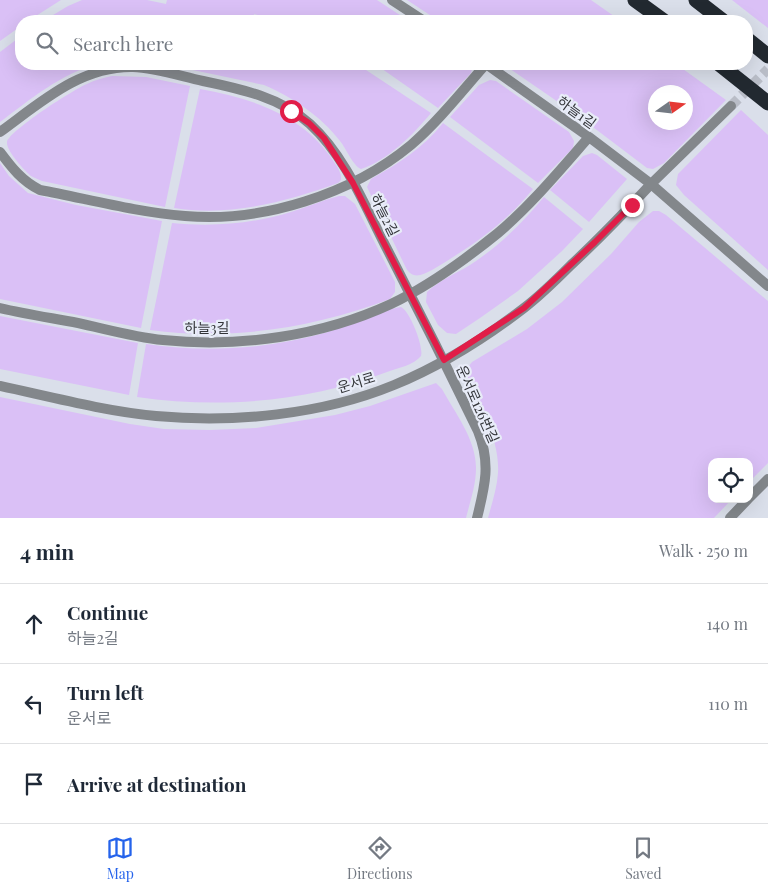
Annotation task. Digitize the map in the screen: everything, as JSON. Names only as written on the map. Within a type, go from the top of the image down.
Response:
[{"type":"highway","points":[[635,0],[656,15]]},
{"type":"highway","points":[[696,0],[715,15]]},
{"type":"highway","points":[[753,45],[768,56]]},
{"type":"highway","points":[[727,70],[768,103]]},
{"type":"street","points":[[392,0],[415,15]]},
{"type":"street","name":"하늘2길","points":[[0,132],[66,86],[84,77],[110,70]]},
{"type":"street","name":"하늘2길","points":[[154,70],[259,94],[283,106],[309,123],[324,138],[353,183],[444,360]]},
{"type":"street","points":[[0,152],[21,178],[40,190],[149,212],[187,216],[238,217],[302,202],[353,183],[410,146],[427,130],[481,70]]},
{"type":"street","name":"하늘1길","points":[[494,70],[651,184]]},
{"type":"street","name":"운서로","points":[[0,386],[116,410],[154,416],[186,418],[255,416],[325,406],[392,386],[444,360],[524,308],[595,242],[731,106]]},
{"type":"street","name":"하늘3길","points":[[0,308],[124,334],[163,340],[201,342],[242,341],[319,329],[357,318],[391,304],[426,284],[499,232],[589,138]]},
{"type":"street","points":[[651,184],[768,286]]},
{"type":"street","name":"운서로126번길","points":[[444,360],[483,443],[486,470],[485,486],[477,518]]},
{"type":"street","points":[[753,495],[768,479]]},
{"type":"street","points":[[730,518],[745,503]]},
{"type":"shaded area","points":[[0,0],[61,0],[37,15],[15,15],[15,30],[0,41]]},
{"type":"shaded area","points":[[82,0],[147,0],[166,4],[167,0],[377,0],[400,15],[53,15]]},
{"type":"shaded area","points":[[407,0],[591,0],[612,15],[430,15]]},
{"type":"shaded area","points":[[732,0],[768,0],[768,28]]},
{"type":"shaded area","points":[[15,41],[15,70],[80,70],[35,96],[0,122],[0,52]]},
{"type":"shaded area","points":[[193,70],[366,70],[431,113],[399,146],[381,160],[361,169],[355,164],[340,141],[315,115],[285,95],[264,85]]},
{"type":"shaded area","points":[[384,70],[472,70],[438,108]]},
{"type":"shaded area","points":[[512,70],[684,70],[726,100],[664,163],[653,169],[647,168],[577,115]]},
{"type":"shaded area","points":[[112,76],[146,77],[190,86],[165,207],[42,181],[31,176],[25,170],[7,146],[10,137],[43,111],[80,87]]},
{"type":"shaded area","points":[[490,80],[496,81],[569,132],[574,141],[573,148],[538,183],[450,117],[479,85]]},
{"type":"shaded area","points":[[200,89],[237,97],[288,118],[318,141],[338,168],[341,180],[338,183],[298,196],[258,206],[216,211],[174,208]]},
{"type":"shaded area","points":[[741,110],[768,135],[768,270],[684,195],[676,185],[678,174]]},
{"type":"shaded area","points":[[443,123],[533,189],[499,224],[473,244],[432,270],[421,275],[415,275],[406,268],[367,187],[371,179],[410,155]]},
{"type":"shaded area","points":[[592,153],[627,179],[589,222],[550,190],[583,156]]},
{"type":"shaded area","points":[[0,163],[9,176],[28,193],[76,205],[162,221],[141,328],[0,299]]},
{"type":"shaded area","points":[[339,196],[345,196],[355,204],[395,282],[395,292],[390,299],[332,318],[272,330],[211,334],[150,330],[172,223],[202,225],[247,222],[291,212]]},
{"type":"shaded area","points":[[544,197],[583,229],[518,291],[456,334],[447,333],[438,325],[426,302],[427,292],[495,247],[521,223]]},
{"type":"shaded area","points":[[653,211],[659,211],[666,215],[768,301],[768,463],[753,478],[753,458],[708,458],[708,503],[728,503],[714,518],[488,518],[497,484],[498,460],[493,436],[468,378],[468,368],[472,362],[527,329],[562,302],[611,254],[639,222]]},
{"type":"shaded area","points":[[401,307],[412,322],[420,345],[421,356],[401,368],[326,390],[264,400],[200,402],[168,401],[137,397],[146,344],[215,349],[261,346],[328,332],[384,311]]},
{"type":"shaded area","points":[[0,316],[138,343],[129,395],[0,369]]},
{"type":"shaded area","points":[[436,383],[442,389],[464,427],[473,447],[476,468],[475,481],[466,518],[0,518],[0,397],[130,424],[164,429],[210,430],[256,428],[335,415],[370,406]]},
{"type":"tunnel","points":[[731,106],[768,69]]},
{"type":"route","points":[[291,111],[309,123],[324,138],[337,156],[353,183],[444,360],[524,308],[548,288],[632,205]]}]
